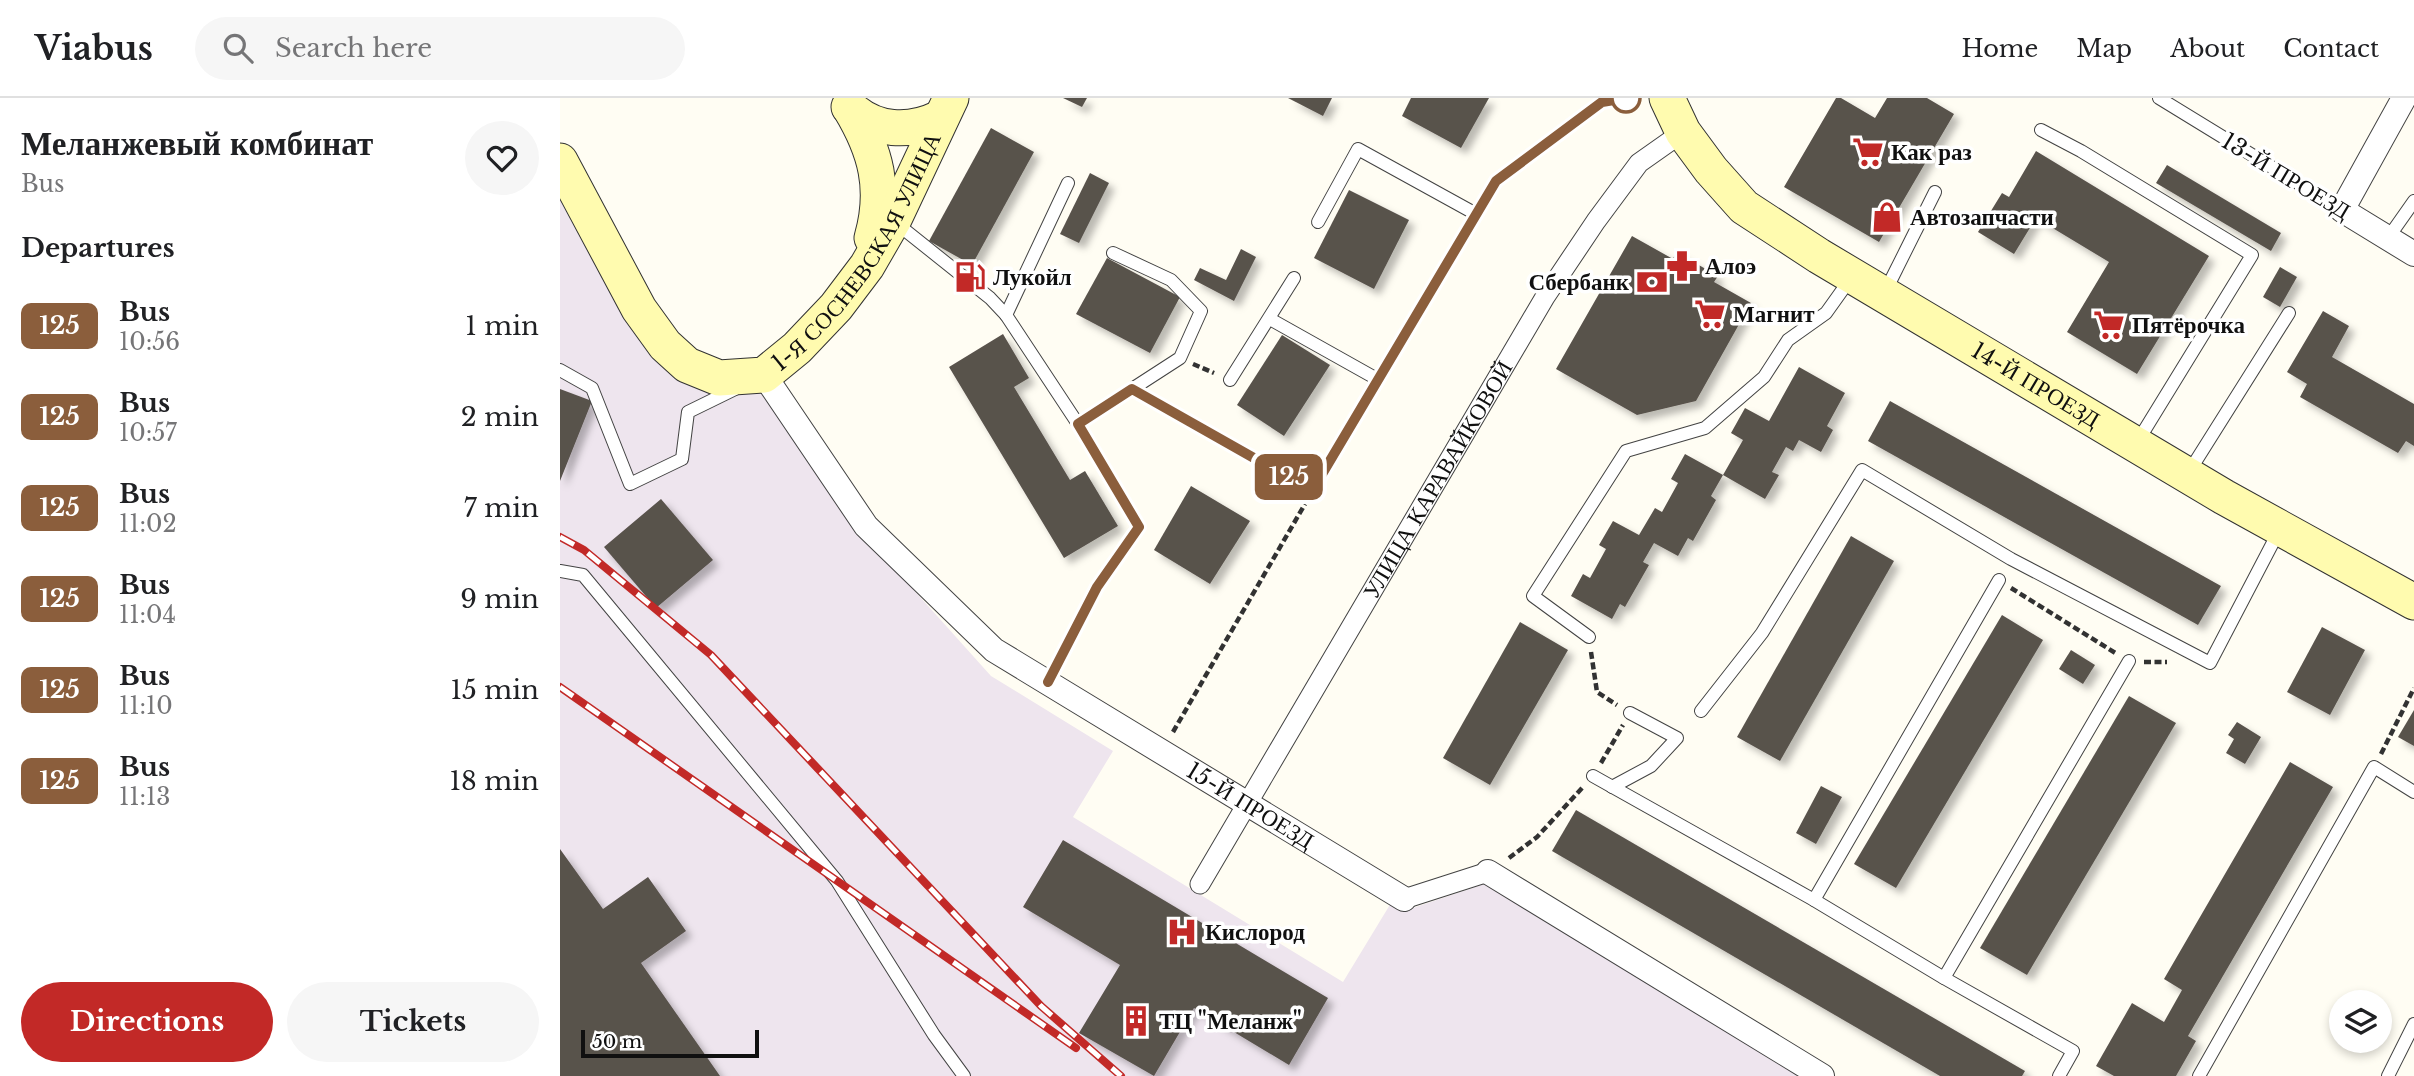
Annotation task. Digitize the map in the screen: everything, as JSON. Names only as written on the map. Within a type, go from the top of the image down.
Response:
[{"type":"main road","points":[[1667,98],[1684,132]]},
{"type":"main road","points":[[847,103],[861,117],[887,128],[914,128],[945,108]]},
{"type":"main road","points":[[847,103],[873,151],[879,196],[875,228],[856,278]]},
{"type":"main road","name":"1-Я СОСНЕВСКАЯ УЛИЦА","points":[[560,161],[639,309],[665,345],[687,365],[719,378],[764,375],[797,348],[836,307],[867,267],[893,221],[945,108]]},
{"type":"main road","name":"14-Й ПРОЕЗД","points":[[1684,132],[1711,170],[1744,207],[1852,276],[2187,475],[2412,604]]},
{"type":"street","points":[[2342,210],[2404,98]]},
{"type":"street","name":"УЛИЦА КАРАВАЙКОВОЙ","points":[[1200,884],[1545,297],[1639,163],[1684,132]]},
{"type":"street","name":"13-Й ПРОЕЗД","points":[[2342,210],[2414,254]]},
{"type":"street","name":"15-Й ПРОЕЗД","points":[[764,375],[866,526],[994,650],[1404,899],[1488,872]]},
{"type":"street","points":[[1488,872],[1822,1076]]},
{"type":"lane","points":[[1132,389],[1312,491],[1496,181],[1602,102],[1626,98]]},
{"type":"lane","name":"13-Й ПРОЕЗД","points":[[2159,98],[2342,210]]},
{"type":"lane","points":[[2041,130],[2081,150],[2252,255],[2136,444]]},
{"type":"lane","points":[[1318,222],[1358,149],[1476,214]]},
{"type":"lane","points":[[1006,314],[1068,183]]},
{"type":"lane","points":[[1884,294],[1935,192]]},
{"type":"lane","points":[[2388,238],[2414,201]]},
{"type":"lane","points":[[893,221],[1006,314],[1078,424],[1139,527],[1097,587],[1048,682]]},
{"type":"lane","points":[[1078,424],[1180,358],[1201,311],[1171,280],[1114,253]]},
{"type":"lane","points":[[1588,637],[1533,596],[1626,451],[1705,428],[1764,377],[1788,340],[1826,313],[1852,276]]},
{"type":"lane","points":[[1230,380],[1294,278]]},
{"type":"lane","points":[[2187,475],[2289,313]]},
{"type":"lane","points":[[1270,319],[1377,379]]},
{"type":"lane","points":[[560,370],[592,388],[630,484],[682,459],[688,412],[764,375]]},
{"type":"lane","points":[[1702,711],[1762,633],[1862,470],[2011,559],[2210,663],[2280,528]]},
{"type":"lane","points":[[560,571],[583,575],[837,881],[934,1035],[964,1076]]},
{"type":"lane","points":[[1814,900],[1999,580]]},
{"type":"lane","points":[[1944,978],[2129,662]]},
{"type":"lane","points":[[1612,786],[1651,766],[1677,738],[1630,713]]},
{"type":"lane","points":[[2199,1076],[2374,767],[2414,792]]},
{"type":"lane","points":[[1593,776],[1814,900],[2073,1051],[2059,1076]]},
{"type":"lane","points":[[2388,1076],[2414,1024]]},
{"type":"path","points":[[1180,358],[1230,380]]},
{"type":"path","points":[[1161,752],[1312,491]]},
{"type":"path","points":[[1999,580],[2129,662]]},
{"type":"path","points":[[1488,872],[1537,837],[1593,776],[1630,713],[1597,692],[1588,637]]},
{"type":"path","points":[[2374,767],[2414,688]]},
{"type":"shaded area","points":[[560,179],[660,346],[762,382],[859,529],[991,676],[1113,751],[1073,817],[1343,982],[1391,903],[1404,911],[1487,883],[1806,1076],[560,1076]]},
{"type":"building","points":[[1063,98],[1087,98],[1082,107]]},
{"type":"building","points":[[1288,98],[1332,98],[1323,116]]},
{"type":"building","points":[[1411,98],[1489,98],[1461,148],[1402,116]]},
{"type":"building","name":"Как раз","points":[[1836,98],[1841,98],[1875,118],[1887,98],[1927,98],[1954,114],[1879,242],[1784,187]]},
{"type":"building","points":[[991,128],[1034,152],[972,265],[929,241]]},
{"type":"building","points":[[2036,151],[2209,256],[2137,374],[2067,332],[2109,262],[2036,218],[2014,254],[1978,232],[2002,193],[2009,197]]},
{"type":"building","points":[[2167,165],[2281,233],[2271,251],[2156,183]]},
{"type":"building","points":[[1090,173],[1109,183],[1079,243],[1060,234]]},
{"type":"building","points":[[1349,190],[1409,220],[1374,289],[1314,258]]},
{"type":"building","points":[[1632,236],[1673,259],[1676,252],[1718,276],[1714,282],[1751,303],[1696,401],[1637,415],[1556,369]]},
{"type":"building","points":[[1241,249],[1256,257],[1234,301],[1194,280],[1200,268],[1226,280]]},
{"type":"building","points":[[1107,258],[1180,297],[1150,353],[1076,314]]},
{"type":"building","points":[[2280,267],[2297,277],[2280,307],[2263,297]]},
{"type":"building","points":[[2323,311],[2349,326],[2332,357],[2414,404],[2414,446],[2406,441],[2398,453],[2300,397],[2307,384],[2287,372]]},
{"type":"building","points":[[1003,334],[1029,378],[1014,387],[1070,480],[1085,471],[1118,526],[1064,558],[949,367]]},
{"type":"building","points":[[1282,335],[1330,365],[1284,436],[1237,405]]},
{"type":"building","points":[[1799,367],[1845,393],[1827,426],[1833,430],[1821,452],[1799,440],[1793,451],[1786,447],[1772,472],[1779,475],[1765,499],[1723,475],[1743,440],[1731,433],[1745,408],[1769,421]]},
{"type":"building","points":[[560,389],[592,401],[560,481]]},
{"type":"building","points":[[1890,401],[2221,586],[2198,625],[1868,441]]},
{"type":"building","points":[[1685,454],[1723,475],[1711,496],[1716,500],[1693,541],[1688,538],[1678,556],[1654,543],[1643,562],[1649,565],[1625,607],[1620,604],[1612,619],[1571,596],[1583,574],[1590,578],[1606,549],[1599,545],[1613,521],[1639,535],[1655,508],[1662,512],[1678,483],[1671,479]]},
{"type":"building","points":[[1191,486],[1250,521],[1210,584],[1154,550]]},
{"type":"building","points":[[661,499],[713,560],[656,608],[604,547]]},
{"type":"building","points":[[1851,536],[1894,561],[1780,761],[1737,737]]},
{"type":"building","points":[[2002,615],[2043,640],[1896,888],[1854,864]]},
{"type":"building","points":[[1520,622],[1568,650],[1490,785],[1443,758]]},
{"type":"building","points":[[2322,627],[2365,650],[2330,715],[2287,692]]},
{"type":"building","points":[[2071,650],[2095,665],[2083,684],[2059,669]]},
{"type":"building","points":[[2129,696],[2176,723],[2027,975],[1980,948]]},
{"type":"building","points":[[2414,710],[2414,746],[2398,737]]},
{"type":"building","points":[[2237,722],[2261,737],[2245,764],[2226,753],[2234,739],[2228,735]]},
{"type":"building","points":[[2290,762],[2333,787],[2188,1036],[2196,1041],[2176,1076],[2114,1076],[2096,1066],[2132,1003],[2164,1022],[2182,990],[2164,979]]},
{"type":"building","points":[[1821,786],[1842,797],[1816,844],[1796,833]]},
{"type":"building","points":[[1576,810],[2025,1071],[2022,1076],[1940,1076],[1552,851]]},
{"type":"building","points":[[1063,840],[1328,998],[1289,1065],[1194,1008],[1154,1076],[1079,1033],[1120,965],[1023,907]]},
{"type":"building","points":[[560,849],[603,909],[648,877],[686,931],[641,963],[720,1076],[560,1076]]},
{"type":"railway","points":[[560,537],[584,550],[711,655],[1041,1006],[1121,1076]]},
{"type":"railway","points":[[560,687],[1076,1048]]},
{"type":"bus line","name":"125","points":[[1048,682],[1097,587],[1139,527],[1078,424],[1132,389],[1312,491],[1496,181],[1602,102],[1626,98]]},
{"type":"place","name":"Как раз","points":[[1868,152]]},
{"type":"place","name":"Автозапчасти","points":[[1887,217]]},
{"type":"place","name":"Алоэ","points":[[1682,266]]},
{"type":"place","name":"Лукойл","points":[[970,277]]},
{"type":"place","name":"Сбербанк","points":[[1652,282]]},
{"type":"place","name":"Магнит","points":[[1710,314]]},
{"type":"place","name":"Пятёрочка","points":[[2109,325]]},
{"type":"place","name":"Кислород","points":[[1182,932]]},
{"type":"place","name":"ТЦ \"Меланж\"","points":[[1136,1021]]}]
